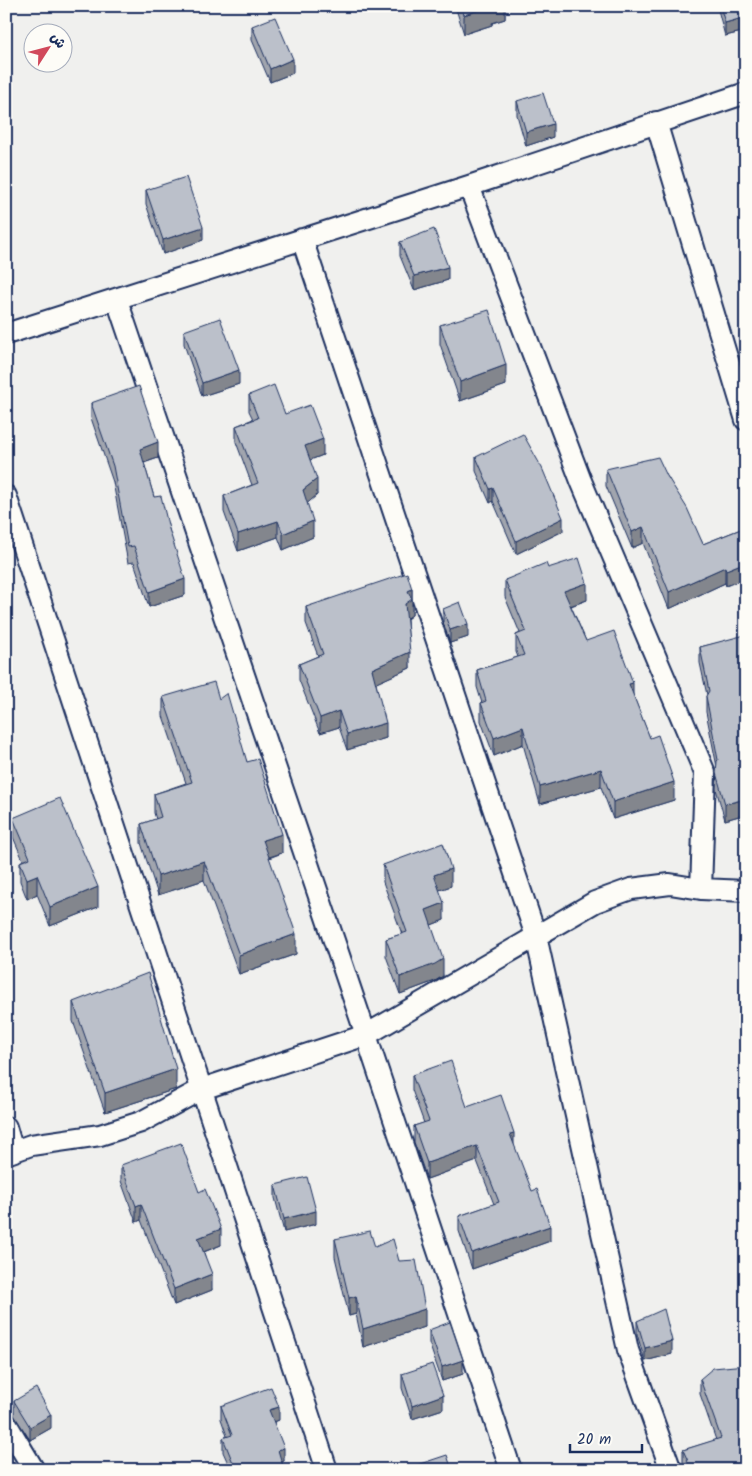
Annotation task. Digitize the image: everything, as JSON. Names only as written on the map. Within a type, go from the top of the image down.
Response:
[{"type":"street","points":[[6,334],[469,186],[746,93]]},
{"type":"street","points":[[656,122],[746,420]]},
{"type":"street","points":[[469,186],[581,481],[705,773],[701,889]]},
{"type":"street","points":[[302,239],[536,936],[628,1350],[671,1470]]},
{"type":"street","points":[[117,300],[512,1470]]},
{"type":"street","points":[[6,496],[327,1470]]},
{"type":"street","points":[[6,1127],[10,1153],[48,1142],[100,1135],[141,1122],[202,1090],[366,1035],[595,902],[631,889],[670,884],[701,889],[746,891]]},
{"type":"street","points":[[6,1423],[34,1470]]},
{"type":"building","points":[[461,6],[491,6],[464,15]]},
{"type":"building","points":[[720,6],[746,6],[746,17],[725,23]]},
{"type":"building","points":[[275,17],[293,59],[270,69],[252,26]]},
{"type":"building","points":[[543,93],[553,124],[526,132],[517,101]]},
{"type":"building","points":[[186,177],[203,227],[163,240],[146,190]]},
{"type":"building","points":[[434,229],[448,267],[414,276],[400,242]]},
{"type":"building","points":[[489,310],[506,365],[460,382],[440,325]]},
{"type":"building","points":[[220,318],[239,370],[202,383],[184,331]]},
{"type":"building","points":[[274,385],[285,414],[310,405],[323,439],[305,446],[317,479],[303,490],[313,521],[283,534],[278,521],[238,534],[224,496],[258,483],[236,426],[258,418],[249,395]]},
{"type":"building","points":[[139,386],[158,442],[140,449],[154,497],[161,496],[185,579],[149,592],[134,546],[128,547],[113,466],[91,403]]},
{"type":"building","points":[[523,434],[542,468],[563,518],[516,541],[493,488],[490,489],[476,457]]},
{"type":"building","points":[[658,457],[667,476],[687,508],[703,544],[746,527],[746,562],[726,570],[725,567],[669,592],[643,527],[632,532],[606,469]]},
{"type":"building","points":[[579,558],[587,583],[564,591],[586,641],[614,631],[633,683],[629,684],[650,738],[658,735],[674,782],[613,802],[601,769],[540,787],[523,727],[494,738],[481,703],[486,701],[477,670],[524,655],[516,635],[526,631],[505,580],[546,563],[548,568]]},
{"type":"building","points":[[407,573],[412,589],[408,591],[412,599],[405,604],[410,652],[372,669],[386,723],[347,734],[339,711],[320,718],[299,664],[323,654],[306,607]]},
{"type":"building","points":[[460,602],[468,624],[450,630],[443,609]]},
{"type":"building","points":[[745,635],[746,799],[725,804],[716,773],[718,760],[706,696],[709,691],[700,647]]},
{"type":"building","points":[[214,682],[219,699],[227,693],[247,762],[258,759],[282,834],[263,840],[296,934],[239,955],[204,861],[158,876],[141,824],[161,817],[154,794],[192,782],[163,697]]},
{"type":"building","points":[[60,798],[98,887],[50,907],[37,875],[27,879],[20,862],[30,858],[13,818]]},
{"type":"building","points":[[443,843],[451,869],[434,875],[444,903],[426,910],[443,959],[435,964],[400,977],[386,939],[407,932],[383,865]]},
{"type":"building","points":[[148,973],[176,1069],[105,1093],[73,1002]]},
{"type":"building","points":[[451,1061],[467,1107],[501,1095],[514,1133],[510,1134],[532,1191],[537,1189],[550,1226],[472,1253],[459,1216],[499,1202],[477,1146],[427,1163],[414,1126],[429,1121],[412,1075]]},
{"type":"building","points":[[181,1143],[199,1192],[205,1189],[221,1229],[198,1238],[212,1274],[174,1289],[141,1204],[136,1206],[121,1165]]},
{"type":"building","points":[[307,1177],[316,1211],[284,1219],[275,1185]]},
{"type":"building","points":[[370,1231],[375,1247],[393,1239],[399,1261],[416,1260],[425,1309],[363,1329],[356,1296],[349,1298],[335,1239]]},
{"type":"building","points":[[664,1309],[672,1341],[645,1348],[637,1321]]},
{"type":"building","points":[[450,1322],[463,1360],[442,1367],[429,1330]]},
{"type":"building","points":[[432,1364],[443,1395],[412,1406],[402,1374]]},
{"type":"building","points":[[746,1365],[746,1470],[683,1470],[681,1466],[688,1461],[683,1450],[721,1438],[700,1379],[713,1368]]},
{"type":"building","points":[[271,1387],[279,1407],[269,1410],[284,1448],[278,1450],[284,1470],[236,1470],[223,1438],[232,1435],[221,1406]]},
{"type":"building","points":[[36,1388],[51,1415],[30,1427],[14,1401]]},
{"type":"building","points":[[447,1455],[452,1470],[405,1470],[405,1469]]}]
